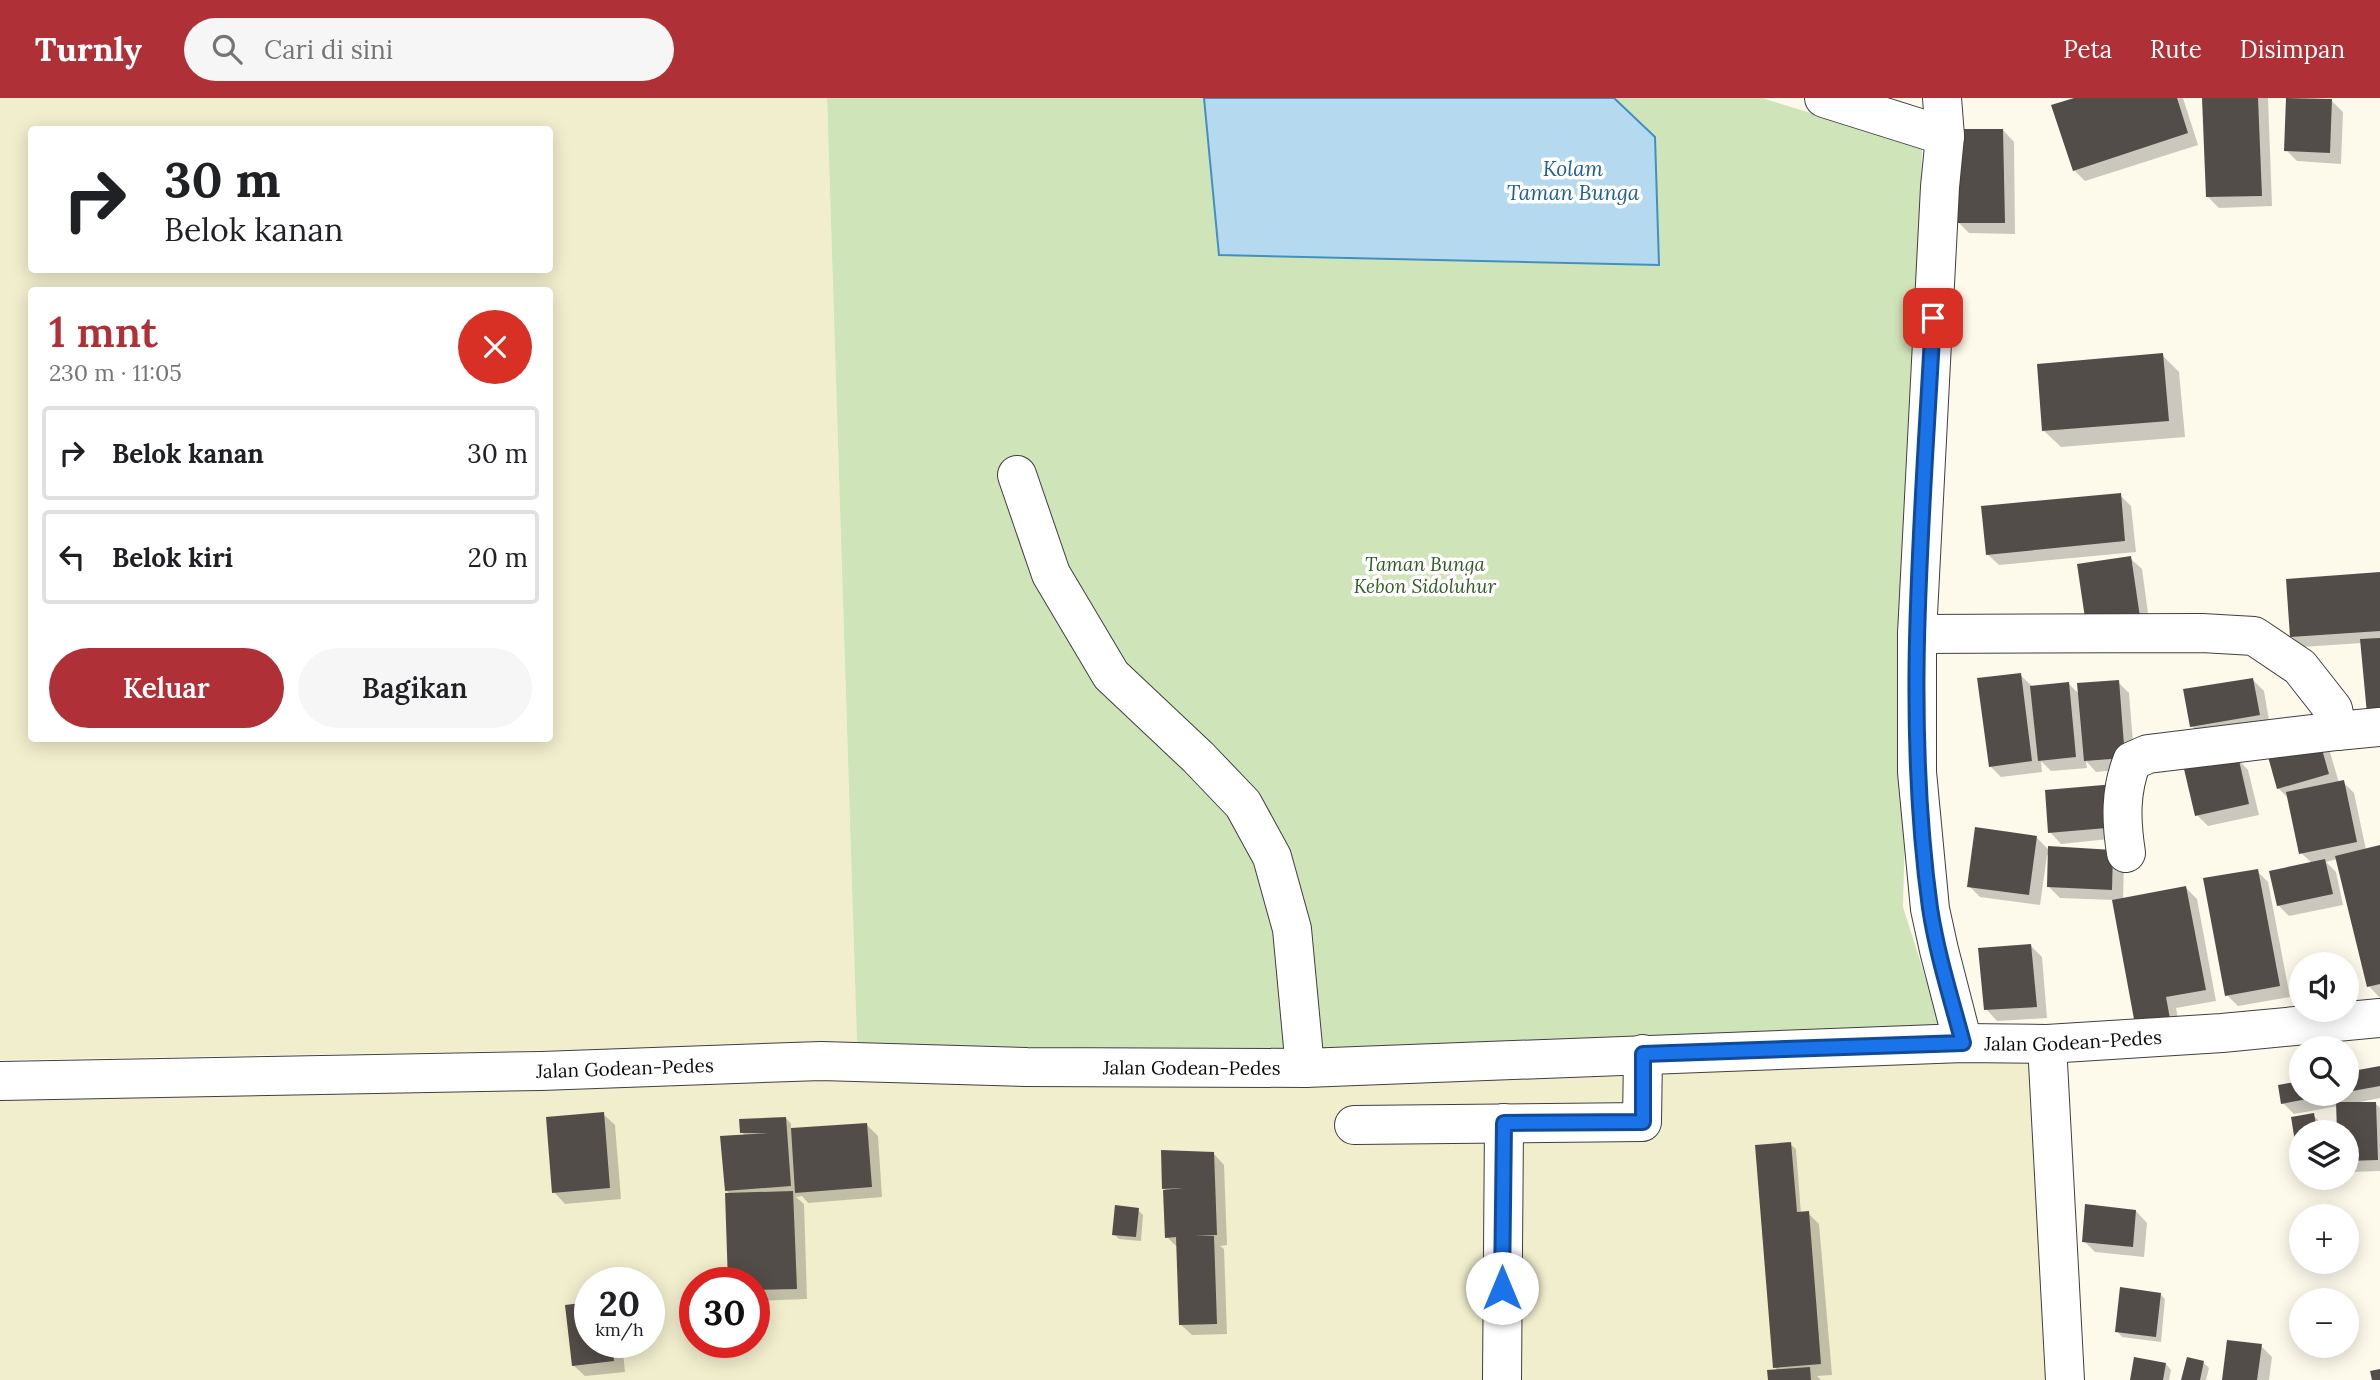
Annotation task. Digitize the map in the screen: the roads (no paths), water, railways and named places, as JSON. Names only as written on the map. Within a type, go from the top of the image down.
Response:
[{"type":"street","points":[[1824,98],[1945,136]]},
{"type":"street","points":[[1942,98],[1945,136],[1940,187],[1917,634],[1917,772],[1930,909],[1963,1043]]},
{"type":"street","points":[[1017,475],[1051,574],[1111,675],[1198,757],[1243,804],[1272,857],[1292,929],[1305,1068]]},
{"type":"street","points":[[1917,634],[2202,633],[2253,636],[2300,667],[2333,709],[2337,731]]},
{"type":"street","points":[[2126,853],[2123,785],[2132,761],[2148,754],[2380,727]]},
{"type":"street","name":"Jalan Godean-Pedes","points":[[0,1081],[541,1071],[821,1061],[1027,1067],[1305,1068],[1963,1043],[2047,1044],[2222,1033],[2380,1018]]},
{"type":"street","points":[[2047,1044],[2065,1380]]},
{"type":"street","points":[[1354,1125],[1643,1122],[1643,1054]]},
{"type":"street","points":[[1502,1380],[1504,1123]]},
{"type":"water","name":"Kolam Taman Bunga","points":[[1204,98],[1614,98],[1655,137],[1659,265],[1219,255]]},
{"type":"park label","name":"Taman Bunga Kebon Sidoluhur","points":[[1425,575]]}]
